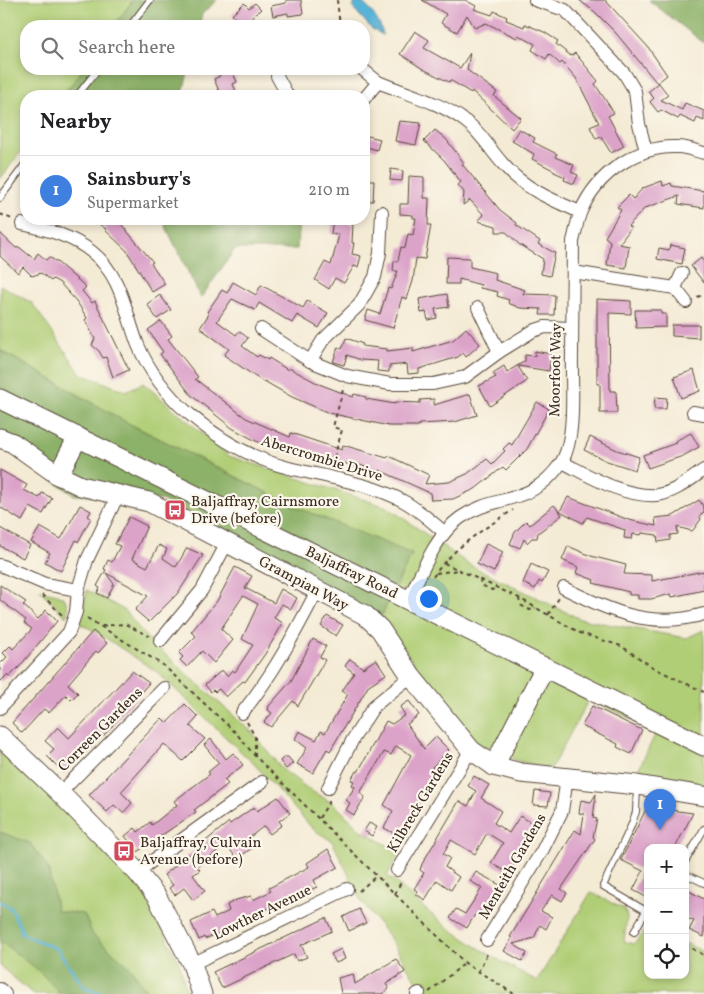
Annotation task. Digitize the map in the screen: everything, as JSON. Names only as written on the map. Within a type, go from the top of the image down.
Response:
[{"type":"street","points":[[536,0],[565,10],[624,73],[636,91],[639,124],[646,152]]},
{"type":"street","points":[[277,75],[285,90]]},
{"type":"street","points":[[369,75],[378,82],[447,109],[467,122],[503,166],[519,180],[542,195],[580,212]]},
{"type":"street","points":[[370,92],[378,82]]},
{"type":"street","name":"Moorfoot Way","points":[[412,592],[444,532],[461,517],[525,495],[542,484],[562,462],[571,428],[573,241],[580,212],[589,194],[617,165],[646,152],[678,147],[704,153]]},
{"type":"street","points":[[310,361],[323,340],[359,305],[375,277],[380,253],[382,212]]},
{"type":"street","name":"Abercrombie Drive","points":[[26,225],[60,233],[91,251],[105,264],[121,289],[139,346],[151,370],[186,411],[224,440],[262,459],[288,468],[328,476],[405,502],[444,532]]},
{"type":"street","points":[[573,272],[675,288],[686,302]]},
{"type":"street","points":[[675,288],[682,273]]},
{"type":"street","points":[[478,308],[499,352]]},
{"type":"street","points":[[261,328],[310,361],[347,376],[390,384],[433,384],[465,377],[499,352],[533,331],[545,327],[572,328]]},
{"type":"street","name":"Baljaffray Road","points":[[0,399],[412,592],[545,668],[704,746]]},
{"type":"street","points":[[58,475],[78,437]]},
{"type":"street","name":"Grampian Way","points":[[0,438],[13,443],[58,475],[82,486],[149,502],[365,615],[380,629],[411,676],[471,750],[494,766],[521,773],[637,785],[704,796]]},
{"type":"street","points":[[562,462],[627,492],[658,495],[685,484],[704,470]]},
{"type":"street","points":[[0,708],[61,643],[72,626],[76,612],[78,590],[87,560],[119,494]]},
{"type":"street","points":[[160,641],[202,590],[227,543]]},
{"type":"street","points":[[0,565],[35,579],[78,590]]},
{"type":"street","points":[[564,588],[609,610],[647,620],[690,618],[704,614]]},
{"type":"street","points":[[242,714],[263,687],[318,589]]},
{"type":"street","points":[[494,766],[545,668]]},
{"type":"street","points":[[328,788],[353,739],[374,706],[411,676]]},
{"type":"street","name":"Correen Gardens","points":[[60,792],[164,688]]},
{"type":"street","points":[[0,736],[60,792],[138,872],[157,897],[192,964],[202,994]]},
{"type":"street","name":"Kilbreck Gardens","points":[[397,870],[471,750]]},
{"type":"street","name":"Menteith Gardens","points":[[487,940],[542,851],[562,812],[567,778]]},
{"type":"street","points":[[138,872],[262,782]]},
{"type":"street","name":"Lowther Avenue","points":[[192,964],[347,889]]},
{"type":"street","points":[[0,989],[5,994]]},
{"type":"lane","points":[[135,20],[150,0]]},
{"type":"lane","points":[[82,90],[93,75]]},
{"type":"lane","points":[[0,198],[20,172]]},
{"type":"lane","points":[[637,785],[633,819],[602,886],[644,909]]},
{"type":"lane","points":[[689,855],[704,829]]},
{"type":"lane","points":[[689,876],[704,883]]},
{"type":"lane","points":[[634,932],[644,916]]},
{"type":"path","points":[[337,0],[339,20]]},
{"type":"path","points":[[328,476],[342,430],[333,427],[347,376]]},
{"type":"path","points":[[412,592],[425,588],[444,562],[472,536],[520,505],[525,495]]},
{"type":"path","points":[[444,562],[519,598],[580,633],[621,646],[654,668],[704,692]]},
{"type":"path","points":[[436,573],[461,570]]},
{"type":"path","points":[[35,579],[34,587],[72,626]]},
{"type":"path","points":[[480,579],[481,584],[492,590],[497,587]]},
{"type":"path","points":[[519,598],[520,605],[525,608],[530,610],[536,608]]},
{"type":"path","points":[[548,615],[558,600]]},
{"type":"path","points":[[76,612],[163,665],[236,732],[255,756],[319,818],[375,877],[465,963],[514,994]]},
{"type":"path","points":[[101,626],[125,624],[160,641]]},
{"type":"path","points":[[242,714],[254,737],[255,756]]},
{"type":"path","points":[[319,818],[332,797],[328,788]]},
{"type":"path","points":[[395,895],[403,879],[397,870]]},
{"type":"path","points":[[347,889],[355,895],[375,877]]},
{"type":"path","points":[[478,972],[492,946],[487,940]]},
{"type":"path","points":[[689,947],[704,955]]},
{"type":"path","points":[[418,994],[432,992],[465,963]]},
{"type":"green space","points":[[0,0],[133,0],[118,20],[20,20],[20,75],[78,75],[67,90],[20,90],[20,153],[0,179]]},
{"type":"green space","points":[[133,0],[217,0],[202,14],[200,20],[118,20]]},
{"type":"green space","points":[[649,0],[704,0],[704,43],[651,2]]},
{"type":"green space","points":[[78,75],[187,75],[184,90],[67,90]]},
{"type":"green space","points":[[165,225],[299,225],[297,249],[235,249],[201,298]]},
{"type":"green space","points":[[0,285],[32,303],[81,374],[126,391],[143,383],[229,456],[387,507],[470,565],[580,619],[686,638],[704,630],[704,790],[634,778],[657,731],[589,699],[551,769],[521,762],[477,743],[392,635],[381,617],[411,554],[294,506],[126,422],[0,350]]},
{"type":"green space","points":[[0,350],[126,422],[294,506],[412,554],[381,617],[162,500],[74,495],[0,443]]},
{"type":"green space","points":[[40,590],[57,594],[65,599],[68,609],[66,617]]},
{"type":"green space","points":[[87,590],[124,610],[147,638],[254,734],[282,769],[311,791],[333,803],[362,831],[400,852],[387,876],[436,918],[472,944],[537,981],[591,892],[625,910],[627,917],[624,941],[633,944],[644,933],[644,979],[689,979],[689,945],[704,952],[704,994],[430,994],[412,975],[390,938],[362,902],[332,841],[314,830],[255,765],[157,672],[95,631],[80,624]]},
{"type":"green space","points":[[0,745],[139,881],[180,965],[187,994],[33,994],[0,966]]},
{"type":"green space","points":[[0,832],[30,843],[48,868],[57,911],[84,914],[93,935],[130,967],[149,994],[61,994],[39,971],[0,941]]},
{"type":"water","points":[[356,0],[365,5],[373,14],[383,35],[372,29],[370,20],[364,20],[353,8]]},
{"type":"building","points":[[286,0],[301,0],[303,14],[288,16],[288,13],[273,16],[271,6],[286,3]]},
{"type":"building","points":[[422,0],[465,0],[476,6],[474,9],[492,15],[494,11],[507,17],[506,20],[524,27],[525,24],[544,32],[558,41],[556,44],[571,56],[575,53],[598,81],[595,84],[614,113],[608,116],[624,146],[611,153],[601,137],[596,139],[590,127],[599,123],[576,78],[562,62],[560,64],[549,54],[546,59],[532,50],[535,44],[518,35],[517,38],[486,23],[475,28],[467,15],[457,32],[441,23],[446,14]]},
{"type":"building","points":[[579,0],[605,0],[648,47],[667,75],[657,83],[615,32],[595,12]]},
{"type":"building","points":[[244,3],[249,8],[255,3],[261,9],[249,20],[237,20],[232,15]]},
{"type":"building","points":[[415,31],[429,40],[424,48],[460,68],[470,53],[467,70],[497,92],[494,96],[521,118],[512,129],[472,91],[471,93],[450,80],[449,82],[423,69],[400,54]]},
{"type":"building","points":[[234,75],[237,82],[233,84],[236,90],[219,90],[214,79],[220,76]]},
{"type":"building","points":[[659,83],[668,95],[661,100],[682,110],[685,103],[704,111],[704,121],[697,118],[695,123],[680,116],[678,119],[661,110],[658,112],[650,102],[654,98],[648,92]]},
{"type":"building","points":[[399,121],[421,123],[416,145],[395,141]]},
{"type":"building","points":[[519,129],[535,138],[533,142],[557,154],[555,157],[574,165],[571,172],[578,175],[574,184],[564,180],[565,177],[532,159],[534,154],[512,141]]},
{"type":"building","points":[[435,130],[446,139],[464,163],[462,164],[500,210],[517,223],[516,225],[540,241],[538,244],[555,253],[550,276],[541,274],[543,259],[520,245],[506,232],[496,232],[496,226],[478,221],[484,215],[470,200],[463,205],[464,192],[458,185],[461,182],[444,160],[424,141]]},
{"type":"building","points":[[370,136],[380,139],[377,150],[370,148]]},
{"type":"building","points":[[391,169],[403,171],[402,181],[390,180]]},
{"type":"building","points":[[409,176],[424,177],[424,198],[429,198],[428,225],[431,225],[425,259],[416,258],[413,281],[407,299],[402,297],[393,328],[365,320],[368,310],[380,314],[388,288],[391,289],[398,271],[393,271],[394,261],[398,261],[401,247],[405,248],[408,234],[413,235],[416,218],[413,218],[413,215],[400,214],[400,204],[408,204]]},
{"type":"building","points":[[370,180],[374,180],[373,201],[370,201]]},
{"type":"building","points":[[662,181],[663,186],[671,183],[672,186],[704,191],[704,208],[678,204],[679,196],[645,208],[628,226],[631,228],[619,244],[629,246],[626,268],[607,265],[610,241],[605,237],[621,210],[617,207],[629,195],[633,199],[643,188]]},
{"type":"building","points":[[100,225],[122,225],[153,262],[151,263],[165,284],[152,292],[127,251]]},
{"type":"building","points":[[332,225],[353,225],[352,243],[354,243],[352,254],[361,256],[358,267],[354,266],[344,283],[335,278],[329,289],[315,280],[325,262],[331,265],[339,235],[331,234]]},
{"type":"building","points":[[0,233],[16,248],[19,247],[34,259],[38,253],[46,260],[49,257],[57,262],[86,287],[82,291],[92,303],[95,301],[129,370],[113,377],[106,357],[103,358],[92,345],[95,339],[85,320],[87,318],[77,302],[60,283],[53,279],[51,281],[41,273],[32,276],[23,267],[18,273],[0,256]]},
{"type":"building","points":[[670,245],[685,248],[682,264],[657,259],[659,248],[669,250]]},
{"type":"building","points":[[447,257],[470,258],[470,267],[496,273],[495,280],[525,290],[523,294],[555,295],[554,315],[540,315],[541,309],[520,308],[508,303],[509,300],[497,296],[498,292],[480,288],[481,285],[459,279],[459,284],[446,284]]},
{"type":"building","points":[[701,258],[704,262],[704,283],[691,266]]},
{"type":"building","points":[[233,282],[256,295],[261,285],[303,308],[307,301],[328,313],[319,328],[297,315],[292,323],[259,303],[255,310],[232,299],[217,321],[236,335],[239,331],[248,338],[242,346],[257,357],[259,355],[268,360],[269,358],[288,370],[289,368],[319,384],[353,397],[354,394],[366,397],[366,399],[395,404],[395,402],[420,403],[420,400],[434,399],[434,405],[470,394],[477,415],[455,422],[419,424],[419,426],[389,426],[329,413],[263,382],[224,355],[229,349],[200,328],[209,314],[207,312],[222,290],[227,293]]},
{"type":"building","points":[[447,294],[449,307],[435,309],[437,318],[428,320],[426,312],[421,313],[419,299]]},
{"type":"building","points":[[160,295],[171,310],[157,319],[147,304]]},
{"type":"building","points":[[597,299],[631,301],[631,314],[609,313],[610,391],[616,391],[617,413],[600,413],[600,384],[597,384]]},
{"type":"building","points":[[635,310],[661,310],[661,314],[666,314],[666,327],[636,328]]},
{"type":"building","points":[[161,321],[172,336],[168,339],[198,377],[195,379],[246,418],[290,437],[291,433],[342,450],[343,445],[387,458],[389,456],[429,475],[425,484],[449,482],[467,474],[487,459],[492,464],[505,451],[503,449],[509,443],[512,445],[537,402],[549,409],[527,449],[506,470],[503,467],[475,489],[453,499],[431,500],[430,493],[379,470],[379,472],[357,464],[356,467],[329,458],[328,462],[280,448],[279,450],[256,441],[232,428],[191,395],[160,354],[163,352],[148,330]]},
{"type":"building","points":[[672,325],[699,325],[699,338],[672,336]]},
{"type":"building","points":[[466,328],[480,344],[466,357],[463,353],[458,357],[419,369],[419,373],[408,374],[407,364],[389,366],[389,372],[377,371],[378,361],[361,360],[347,355],[344,365],[333,362],[338,347],[342,349],[346,338],[363,344],[362,346],[387,349],[387,351],[413,348],[413,352],[453,340]]},
{"type":"building","points":[[535,351],[551,354],[549,371],[518,366],[527,381],[490,406],[479,386],[496,377],[493,373],[504,366],[507,372],[525,361],[525,355],[535,356]]},
{"type":"building","points":[[694,370],[700,391],[681,398],[674,377]]},
{"type":"building","points":[[655,397],[667,398],[666,409],[654,409]]},
{"type":"building","points":[[691,433],[699,447],[683,456],[648,468],[643,455],[676,443],[675,441]]},
{"type":"building","points":[[590,437],[617,450],[639,457],[635,470],[607,461],[584,450]]},
{"type":"building","points":[[0,470],[27,485],[24,490],[39,498],[42,493],[52,498],[43,514],[30,507],[22,521],[0,507]]},
{"type":"building","points":[[568,497],[629,520],[656,526],[655,518],[673,516],[699,500],[704,507],[704,513],[699,516],[701,519],[692,531],[677,527],[678,534],[670,535],[670,540],[658,542],[657,535],[642,533],[641,535],[633,534],[632,539],[624,538],[625,530],[587,517],[583,523],[560,511]]},
{"type":"building","points":[[80,505],[91,511],[88,516],[91,518],[78,542],[76,540],[61,571],[45,562],[50,553],[31,542],[40,527],[61,539]]},
{"type":"building","points":[[554,505],[562,515],[538,533],[537,538],[532,538],[527,543],[524,539],[520,548],[510,544],[515,532],[526,521],[530,525]]},
{"type":"building","points":[[129,517],[147,526],[132,559],[147,567],[159,545],[167,549],[163,558],[176,567],[187,548],[203,555],[178,593],[149,622],[135,610],[148,596],[106,573],[114,584],[107,598],[97,593],[100,588],[97,586],[106,570],[104,569],[108,560],[112,562],[120,546],[115,544]]},
{"type":"building","points":[[0,528],[30,545],[23,558],[0,546]]},
{"type":"building","points":[[486,544],[503,552],[494,572],[477,564]]},
{"type":"building","points":[[568,546],[591,556],[626,565],[624,574],[652,575],[652,581],[704,571],[704,590],[672,597],[671,594],[651,599],[638,599],[638,595],[629,595],[629,592],[593,583],[594,580],[576,573],[578,567],[562,560]]},
{"type":"building","points":[[531,564],[548,572],[542,583],[539,581],[535,589],[523,583]]},
{"type":"building","points":[[235,567],[252,576],[245,588],[274,603],[281,589],[297,598],[291,609],[282,604],[274,618],[283,623],[265,654],[245,682],[243,681],[226,697],[219,689],[211,692],[205,685],[222,670],[227,676],[232,670],[235,672],[253,645],[242,639],[258,604],[243,596],[221,629],[233,640],[214,663],[202,651],[187,667],[180,660],[183,657],[179,653],[196,636],[191,632],[217,601]]},
{"type":"building","points":[[0,585],[26,602],[23,605],[38,619],[46,610],[57,621],[20,666],[9,677],[7,675],[0,682],[0,664],[7,657],[3,653],[10,646],[13,649],[32,629],[24,623],[26,620],[0,600]]},
{"type":"building","points":[[327,616],[343,625],[336,636],[321,626]]},
{"type":"building","points":[[93,631],[107,643],[98,653],[96,651],[68,684],[78,693],[71,700],[66,695],[49,713],[44,709],[22,733],[12,723]]},
{"type":"building","points":[[313,639],[326,646],[320,657],[325,660],[298,706],[293,701],[271,727],[264,722],[272,713],[268,710],[269,706],[291,681]]},
{"type":"building","points":[[350,659],[363,668],[376,659],[386,674],[369,685],[330,751],[327,749],[313,773],[297,764],[307,748],[295,739],[299,731],[316,740],[321,731],[325,733],[348,694],[342,691],[354,673],[345,666]]},
{"type":"building","points":[[132,671],[149,683],[107,732],[64,773],[47,756],[54,749],[45,741],[58,727],[69,738]]},
{"type":"building","points":[[409,701],[419,715],[407,724],[424,749],[436,737],[449,750],[432,767],[437,770],[399,836],[384,828],[393,811],[384,805],[411,755],[396,746],[391,755],[384,752],[360,793],[365,797],[354,815],[346,810],[350,803],[346,800],[355,787],[352,785],[354,781],[351,780],[356,771],[358,772],[386,721],[392,724],[405,715],[400,707]]},
{"type":"building","points":[[185,704],[198,717],[190,726],[205,739],[183,761],[164,744],[121,792],[132,803],[123,813],[114,805],[107,812],[89,795],[162,718],[167,723]]},
{"type":"building","points":[[592,706],[642,730],[631,754],[617,747],[618,744],[582,726]]},
{"type":"building","points":[[211,739],[226,759],[233,753],[243,765],[224,780],[228,784],[194,810],[196,812],[137,852],[125,836],[135,828],[138,832],[150,822],[152,825],[177,805],[174,801],[210,774],[208,772],[219,763],[204,745]]},
{"type":"building","points":[[284,757],[288,757],[293,763],[286,769],[280,761]]},
{"type":"building","points":[[474,776],[489,785],[481,798],[501,811],[494,823],[509,833],[520,816],[537,826],[508,873],[491,863],[503,843],[487,833],[475,854],[451,840],[443,854],[450,858],[445,867],[459,877],[451,890],[437,880],[425,900],[416,894],[418,891],[414,889],[424,873],[420,870],[422,864],[459,801],[468,806],[476,791],[468,786]]},
{"type":"building","points":[[535,791],[550,793],[548,806],[533,805]]},
{"type":"building","points":[[596,794],[593,818],[597,819],[593,837],[595,839],[561,889],[567,893],[562,901],[552,895],[541,911],[552,917],[546,929],[540,925],[534,938],[513,944],[527,953],[522,961],[504,951],[512,938],[510,937],[575,830],[581,834],[584,814],[579,813],[581,800],[591,802]]},
{"type":"building","points":[[278,797],[290,813],[279,821],[282,825],[270,834],[264,826],[250,837],[256,845],[237,859],[226,844],[197,867],[200,870],[193,875],[205,891],[193,900],[184,888],[175,895],[169,888],[173,885],[164,875],[229,822],[230,824],[254,807],[257,811]]},
{"type":"building","points":[[647,807],[693,813],[677,844],[644,844],[644,896],[633,890],[643,871],[621,860]]},
{"type":"building","points":[[369,823],[377,827],[372,836],[364,831]]},
{"type":"building","points":[[328,849],[338,867],[314,880],[317,887],[280,902],[236,926],[199,940],[191,922],[212,912],[215,918],[229,911],[227,905],[236,900],[251,896],[253,900],[271,891],[269,888],[309,867],[307,863]]},
{"type":"building","points":[[476,872],[500,885],[482,913],[479,911],[474,916],[467,928],[450,918],[456,909],[465,914],[482,888],[470,881]]},
{"type":"building","points":[[689,891],[704,899],[704,937],[689,930],[694,921],[689,919]]},
{"type":"building","points":[[359,909],[366,923],[349,931],[343,917]]},
{"type":"building","points":[[326,918],[332,931],[301,945],[307,957],[297,961],[294,954],[222,988],[213,972]]},
{"type":"building","points":[[341,949],[345,959],[336,963],[331,954]]},
{"type":"building","points":[[396,959],[405,972],[386,984],[389,989],[382,994],[340,994],[338,978],[353,974],[355,984]]},
{"type":"waterway","points":[[0,902],[11,908],[23,934],[57,949],[85,988],[105,994]]},
{"type":"place","name":"Baljaffray, Cairnsmore Drive (before)","points":[[175,510]]},
{"type":"place","name":"Sainsbury's","points":[[660,830]]},
{"type":"place","name":"Baljaffray, Culvain Avenue (before)","points":[[124,851]]}]
